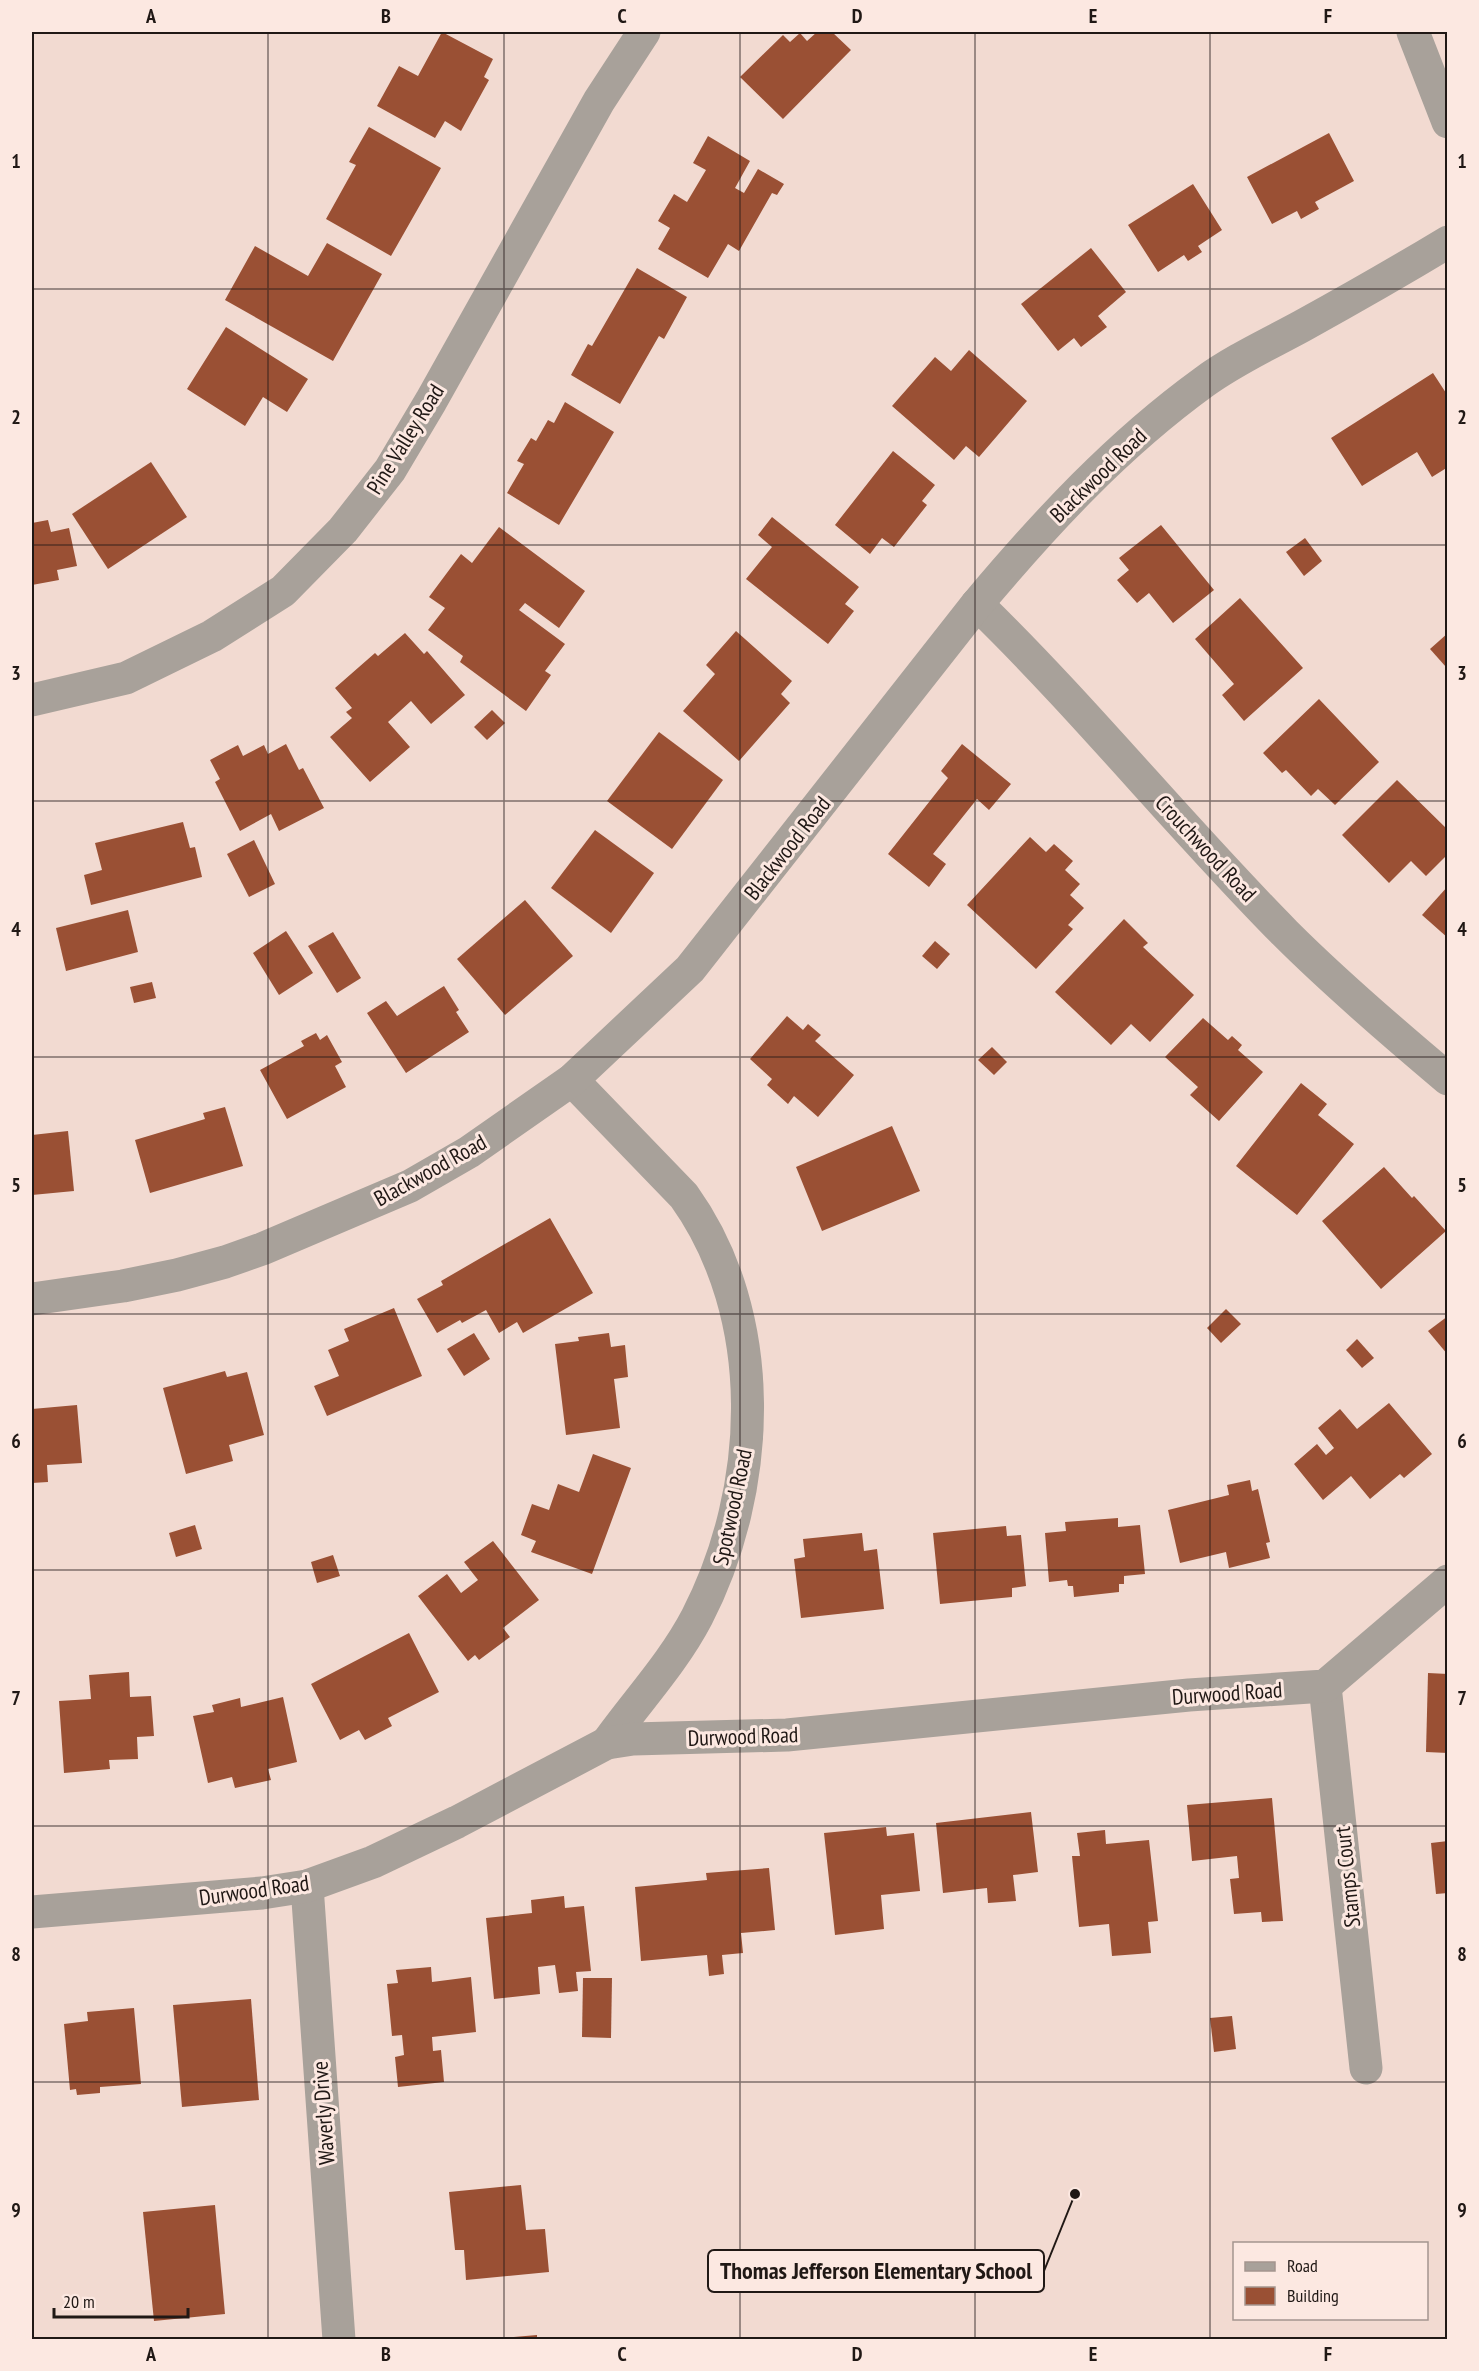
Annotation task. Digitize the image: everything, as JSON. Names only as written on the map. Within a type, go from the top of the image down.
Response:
[{"type":"street","name":"Pine Valley Road","points":[[32,700],[126,678],[212,636],[282,591],[343,530],[390,470],[599,101],[644,32]]},
{"type":"street","points":[[1413,32],[1445,116]]},
{"type":"street","name":"Blackwood Road","points":[[32,1299],[123,1286],[177,1275],[262,1249],[410,1186],[469,1152],[572,1080],[690,969],[977,604],[1023,549],[1087,481],[1138,434],[1196,388],[1233,363],[1448,242]]},
{"type":"street","name":"Crouchwood Road","points":[[977,604],[1025,651],[1286,934],[1387,1028],[1448,1079]]},
{"type":"street","name":"Spotwood Road","points":[[572,1080],[684,1196],[697,1213],[719,1258],[735,1306],[743,1344],[746,1377],[747,1431],[743,1471],[731,1532],[717,1575],[696,1619],[666,1666],[607,1743]]},
{"type":"street","points":[[1325,1686],[1448,1581]]},
{"type":"street","name":"Durwood Road","points":[[32,1912],[262,1893],[307,1886],[373,1862],[436,1832],[607,1743],[633,1740],[788,1735],[1188,1695],[1325,1686]]},
{"type":"street","name":"Stamps Court","points":[[1325,1686],[1366,2068]]},
{"type":"street","name":"Waverly Drive","points":[[307,1886],[339,2340]]},
{"type":"building","points":[[442,32],[493,59],[484,77],[489,80],[461,131],[445,121],[435,138],[377,106],[399,66],[418,76]]},
{"type":"building","points":[[817,32],[832,32],[851,50],[783,119],[740,77],[783,35],[790,42],[800,33],[807,41]]},
{"type":"building","points":[[369,127],[441,168],[391,256],[326,219],[356,165],[349,162]]},
{"type":"building","points":[[1329,133],[1354,181],[1315,202],[1319,209],[1301,219],[1297,211],[1272,224],[1247,177]]},
{"type":"building","points":[[708,136],[750,161],[735,188],[744,193],[758,169],[784,184],[777,195],[772,193],[739,251],[728,244],[708,278],[658,249],[670,228],[658,221],[674,194],[687,202],[706,170],[693,163]]},
{"type":"building","points":[[1193,184],[1222,230],[1198,246],[1202,252],[1188,261],[1184,255],[1158,272],[1128,225]]},
{"type":"building","points":[[327,243],[382,274],[333,361],[225,300],[255,246],[308,276]]},
{"type":"building","points":[[1091,248],[1126,292],[1098,316],[1107,327],[1081,347],[1074,338],[1058,351],[1021,304]]},
{"type":"building","points":[[637,268],[687,297],[664,339],[659,336],[620,404],[571,375],[588,344],[592,346]]},
{"type":"building","points":[[226,327],[308,379],[287,412],[263,397],[245,426],[187,389]]},
{"type":"building","points":[[969,350],[1027,401],[979,457],[966,446],[954,460],[892,406],[935,357],[951,371]]},
{"type":"building","points":[[1433,373],[1448,396],[1448,467],[1432,477],[1417,452],[1362,486],[1331,438]]},
{"type":"building","points":[[565,402],[614,432],[559,525],[507,493],[524,464],[517,461],[531,438],[536,441],[548,420],[554,423]]},
{"type":"building","points":[[893,451],[935,485],[922,501],[927,505],[894,547],[882,538],[870,554],[835,525]]},
{"type":"building","points":[[151,462],[187,517],[108,569],[72,514]]},
{"type":"building","points":[[772,517],[859,587],[845,604],[854,611],[828,644],[746,579],[772,547],[758,535]]},
{"type":"building","points":[[48,520],[51,532],[69,528],[77,566],[57,570],[59,580],[32,585],[32,523]]},
{"type":"building","points":[[1161,525],[1214,590],[1173,623],[1149,593],[1137,603],[1117,580],[1129,570],[1119,558]]},
{"type":"building","points":[[499,527],[585,591],[559,628],[525,603],[519,610],[565,644],[545,671],[551,675],[526,711],[460,662],[463,656],[428,630],[445,608],[429,597],[461,554],[472,563]]},
{"type":"building","points":[[1305,538],[1322,561],[1304,576],[1286,552]]},
{"type":"building","points":[[1240,598],[1303,668],[1244,721],[1222,695],[1234,684],[1195,639]]},
{"type":"building","points":[[736,631],[792,681],[781,694],[790,703],[739,761],[683,711],[715,674],[706,665]]},
{"type":"building","points":[[405,633],[424,654],[427,651],[465,695],[431,724],[411,701],[388,722],[410,747],[370,782],[330,737],[352,718],[346,712],[352,708],[335,688],[375,653],[378,656]]},
{"type":"building","points":[[1448,633],[1448,666],[1446,667],[1430,649]]},
{"type":"building","points":[[1319,699],[1379,762],[1335,805],[1318,789],[1311,796],[1286,770],[1282,773],[1263,753]]},
{"type":"building","points":[[492,710],[505,723],[487,740],[474,727]]},
{"type":"building","points":[[659,732],[723,780],[672,849],[607,801]]},
{"type":"building","points":[[286,744],[299,770],[303,768],[324,808],[279,831],[271,814],[240,831],[215,782],[220,779],[210,760],[238,745],[243,756],[264,745],[268,754]]},
{"type":"building","points":[[962,744],[1011,784],[989,810],[977,799],[933,854],[946,864],[929,887],[888,854],[948,778],[941,771]]},
{"type":"building","points":[[1397,780],[1448,830],[1448,854],[1426,876],[1411,861],[1389,883],[1342,835]]},
{"type":"building","points":[[183,822],[190,848],[195,847],[202,877],[91,905],[84,875],[102,870],[95,843]]},
{"type":"building","points":[[595,830],[654,873],[611,933],[551,888]]},
{"type":"building","points":[[1030,837],[1046,852],[1054,844],[1073,861],[1065,870],[1080,884],[1070,895],[1084,908],[1068,925],[1073,929],[1036,969],[967,905]]},
{"type":"building","points":[[254,840],[275,884],[249,897],[227,854]]},
{"type":"building","points":[[1448,886],[1448,938],[1422,915]]},
{"type":"building","points":[[525,900],[573,956],[505,1015],[457,959]]},
{"type":"building","points":[[128,910],[138,952],[66,971],[56,928]]},
{"type":"building","points":[[1124,919],[1148,943],[1143,947],[1194,995],[1150,1042],[1131,1024],[1111,1045],[1055,992]]},
{"type":"building","points":[[286,931],[313,973],[279,995],[253,953]]},
{"type":"building","points":[[333,932],[361,978],[337,993],[308,946]]},
{"type":"building","points":[[935,941],[950,954],[937,969],[922,956]]},
{"type":"building","points":[[152,982],[156,998],[134,1003],[130,987]]},
{"type":"building","points":[[444,986],[459,1010],[456,1012],[469,1032],[406,1073],[367,1013],[386,1001],[397,1016]]},
{"type":"building","points":[[787,1016],[803,1030],[808,1024],[821,1035],[815,1041],[854,1075],[818,1117],[794,1096],[788,1104],[767,1085],[772,1079],[750,1059]]},
{"type":"building","points":[[1203,1018],[1228,1040],[1232,1036],[1242,1045],[1238,1050],[1263,1072],[1219,1121],[1190,1095],[1198,1087],[1165,1057]]},
{"type":"building","points":[[316,1033],[320,1040],[327,1035],[342,1062],[335,1066],[346,1087],[287,1119],[260,1070],[304,1046],[301,1041]]},
{"type":"building","points":[[992,1047],[1007,1062],[994,1075],[978,1060]]},
{"type":"building","points":[[1301,1083],[1327,1104],[1318,1115],[1354,1144],[1297,1215],[1236,1166]]},
{"type":"building","points":[[225,1107],[243,1166],[150,1193],[135,1140],[205,1119],[203,1113]]},
{"type":"building","points":[[892,1126],[920,1191],[822,1231],[796,1167]]},
{"type":"building","points":[[68,1131],[74,1191],[32,1195],[32,1135]]},
{"type":"building","points":[[1384,1167],[1446,1231],[1381,1289],[1322,1221]]},
{"type":"building","points":[[550,1218],[593,1293],[523,1333],[517,1322],[499,1333],[486,1310],[462,1323],[460,1320],[437,1333],[417,1299],[443,1285],[441,1281]]},
{"type":"building","points":[[394,1308],[422,1376],[327,1416],[314,1386],[339,1376],[328,1350],[349,1341],[344,1329]]},
{"type":"building","points":[[1226,1309],[1241,1324],[1221,1343],[1207,1328]]},
{"type":"building","points":[[1448,1316],[1448,1355],[1428,1331]]},
{"type":"building","points":[[474,1333],[490,1359],[464,1376],[447,1349]]},
{"type":"building","points":[[609,1333],[611,1347],[625,1345],[628,1377],[614,1379],[620,1428],[566,1435],[555,1344],[579,1341],[578,1337]]},
{"type":"building","points":[[1357,1339],[1374,1358],[1362,1368],[1346,1350]]},
{"type":"building","points":[[225,1371],[227,1377],[247,1372],[264,1435],[229,1445],[233,1461],[186,1474],[163,1388]]},
{"type":"building","points":[[1389,1403],[1432,1454],[1404,1478],[1400,1474],[1370,1499],[1351,1476],[1323,1500],[1294,1464],[1317,1444],[1326,1455],[1334,1448],[1318,1428],[1340,1409],[1357,1429]]},
{"type":"building","points":[[77,1405],[82,1463],[47,1465],[48,1482],[32,1483],[32,1409]]},
{"type":"building","points":[[593,1454],[631,1468],[592,1574],[531,1552],[536,1541],[521,1535],[532,1504],[549,1510],[558,1484],[579,1492]]},
{"type":"building","points":[[1250,1480],[1252,1491],[1258,1489],[1270,1542],[1266,1543],[1270,1558],[1229,1568],[1226,1552],[1180,1563],[1168,1510],[1229,1495],[1227,1485]]},
{"type":"building","points":[[1118,1518],[1118,1527],[1140,1525],[1145,1574],[1124,1576],[1124,1584],[1119,1584],[1119,1592],[1074,1597],[1073,1586],[1068,1586],[1067,1580],[1049,1582],[1045,1533],[1066,1531],[1065,1522]]},
{"type":"building","points":[[195,1525],[202,1549],[176,1557],[169,1533]]},
{"type":"building","points":[[1006,1526],[1007,1536],[1021,1535],[1026,1586],[1012,1588],[1012,1597],[940,1604],[933,1533]]},
{"type":"building","points":[[862,1533],[864,1551],[877,1549],[884,1609],[801,1618],[794,1559],[805,1557],[803,1539]]},
{"type":"building","points":[[493,1541],[539,1600],[503,1628],[510,1637],[479,1660],[475,1655],[468,1661],[418,1596],[447,1574],[461,1593],[478,1580],[464,1562]]},
{"type":"building","points":[[333,1555],[340,1576],[317,1583],[311,1562]]},
{"type":"building","points":[[409,1633],[439,1692],[388,1718],[392,1726],[365,1740],[359,1730],[340,1740],[311,1684]]},
{"type":"building","points":[[129,1672],[130,1697],[151,1696],[154,1736],[137,1737],[138,1759],[109,1760],[110,1769],[64,1773],[59,1701],[91,1699],[89,1675]]},
{"type":"building","points":[[1428,1673],[1448,1674],[1448,1753],[1426,1752]]},
{"type":"building","points":[[283,1697],[297,1762],[268,1769],[271,1780],[235,1788],[232,1777],[208,1783],[193,1716],[214,1712],[212,1705],[240,1698],[241,1707]]},
{"type":"building","points":[[1272,1798],[1283,1921],[1262,1922],[1261,1912],[1234,1914],[1230,1879],[1239,1878],[1237,1856],[1192,1861],[1187,1805]]},
{"type":"building","points":[[1031,1812],[1038,1872],[1013,1875],[1016,1901],[988,1903],[987,1888],[943,1893],[936,1823]]},
{"type":"building","points":[[886,1827],[887,1836],[914,1833],[920,1891],[881,1895],[884,1929],[835,1935],[824,1833]]},
{"type":"building","points":[[1105,1830],[1106,1844],[1149,1840],[1158,1921],[1148,1922],[1151,1953],[1112,1956],[1109,1924],[1079,1927],[1072,1856],[1080,1856],[1077,1833]]},
{"type":"building","points":[[1448,1841],[1448,1893],[1436,1894],[1431,1843]]},
{"type":"building","points":[[769,1868],[775,1930],[741,1933],[743,1953],[722,1955],[724,1974],[709,1976],[707,1955],[641,1961],[635,1887],[707,1880],[706,1873]]},
{"type":"building","points":[[564,1896],[565,1908],[584,1906],[591,1971],[576,1972],[578,1991],[559,1993],[555,1965],[538,1967],[540,1994],[494,1999],[486,1918],[532,1913],[531,1900]]},
{"type":"building","points":[[431,1967],[432,1982],[471,1977],[476,2032],[432,2037],[433,2051],[441,2050],[444,2082],[398,2087],[395,2057],[404,2055],[402,2035],[392,2036],[387,1984],[398,1983],[396,1970]]},
{"type":"building","points":[[583,1978],[612,1978],[611,2038],[582,2037]]},
{"type":"building","points":[[251,1999],[259,2100],[182,2107],[173,2005]]},
{"type":"building","points":[[134,2008],[141,2084],[100,2087],[100,2093],[77,2095],[76,2089],[70,2090],[64,2024],[88,2021],[87,2012]]},
{"type":"building","points":[[1232,2016],[1236,2049],[1214,2052],[1210,2018]]},
{"type":"building","points":[[521,2185],[526,2230],[545,2229],[549,2272],[466,2280],[464,2250],[455,2250],[449,2192]]},
{"type":"building","points":[[215,2205],[225,2314],[154,2321],[143,2212]]},
{"type":"building","points":[[537,2335],[537,2340],[501,2340],[501,2338]]},
{"type":"place","name":"Thomas Jefferson Elementary School","points":[[1075,2194]]}]
